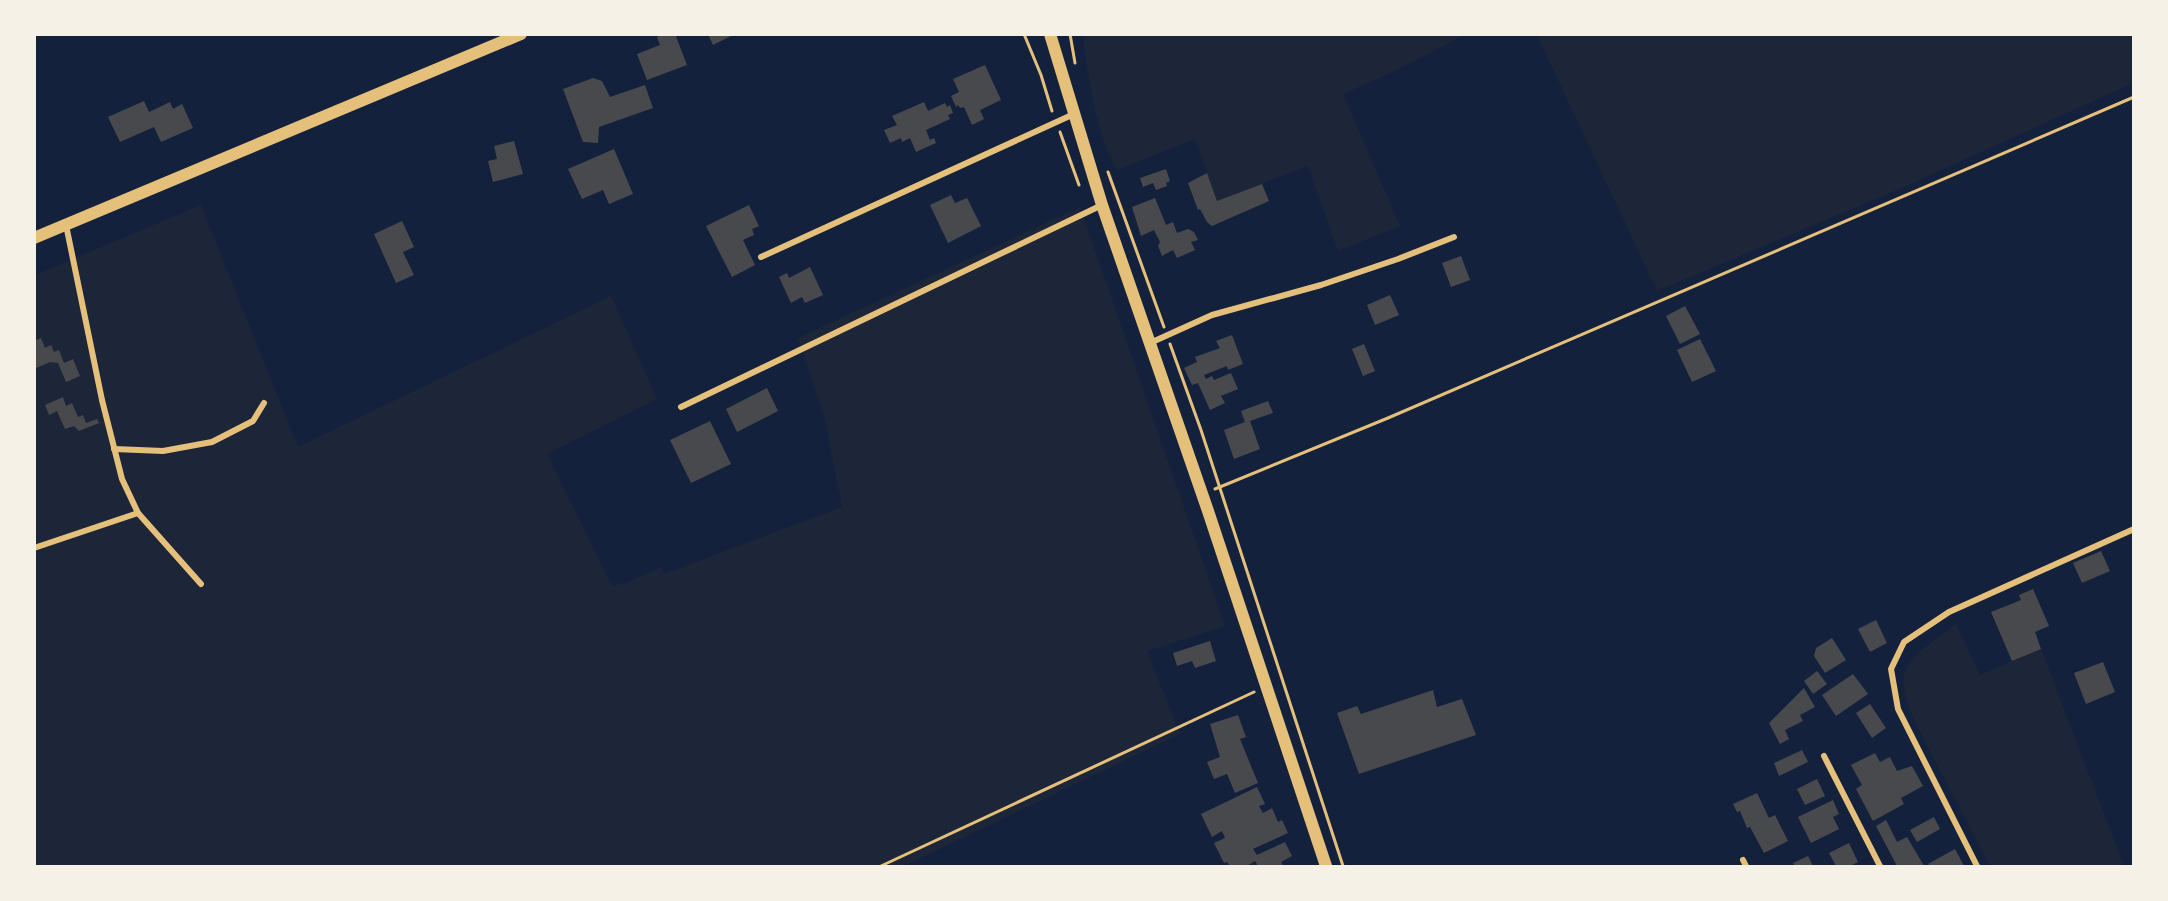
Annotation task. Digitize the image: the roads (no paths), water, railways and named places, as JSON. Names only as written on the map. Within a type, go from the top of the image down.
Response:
[{"type":"main road","points":[[34,238],[521,34]]},
{"type":"main road","points":[[1050,34],[1076,114],[1101,205],[1268,688],[1326,867]]},
{"type":"street","points":[[761,257],[1076,114]]},
{"type":"street","points":[[681,406],[1101,205]]},
{"type":"street","points":[[66,225],[102,400],[123,479],[138,513],[201,584]]},
{"type":"street","points":[[1150,343],[1212,315],[1321,285],[1454,237]]},
{"type":"street","points":[[114,449],[163,451],[212,442],[253,421],[264,403]]},
{"type":"street","points":[[34,548],[138,513]]},
{"type":"street","points":[[1977,867],[1898,709],[1891,669],[1904,642],[1949,612],[2133,529]]},
{"type":"street","points":[[1824,756],[1880,867]]},
{"type":"street","points":[[1743,860],[1746,867]]}]
